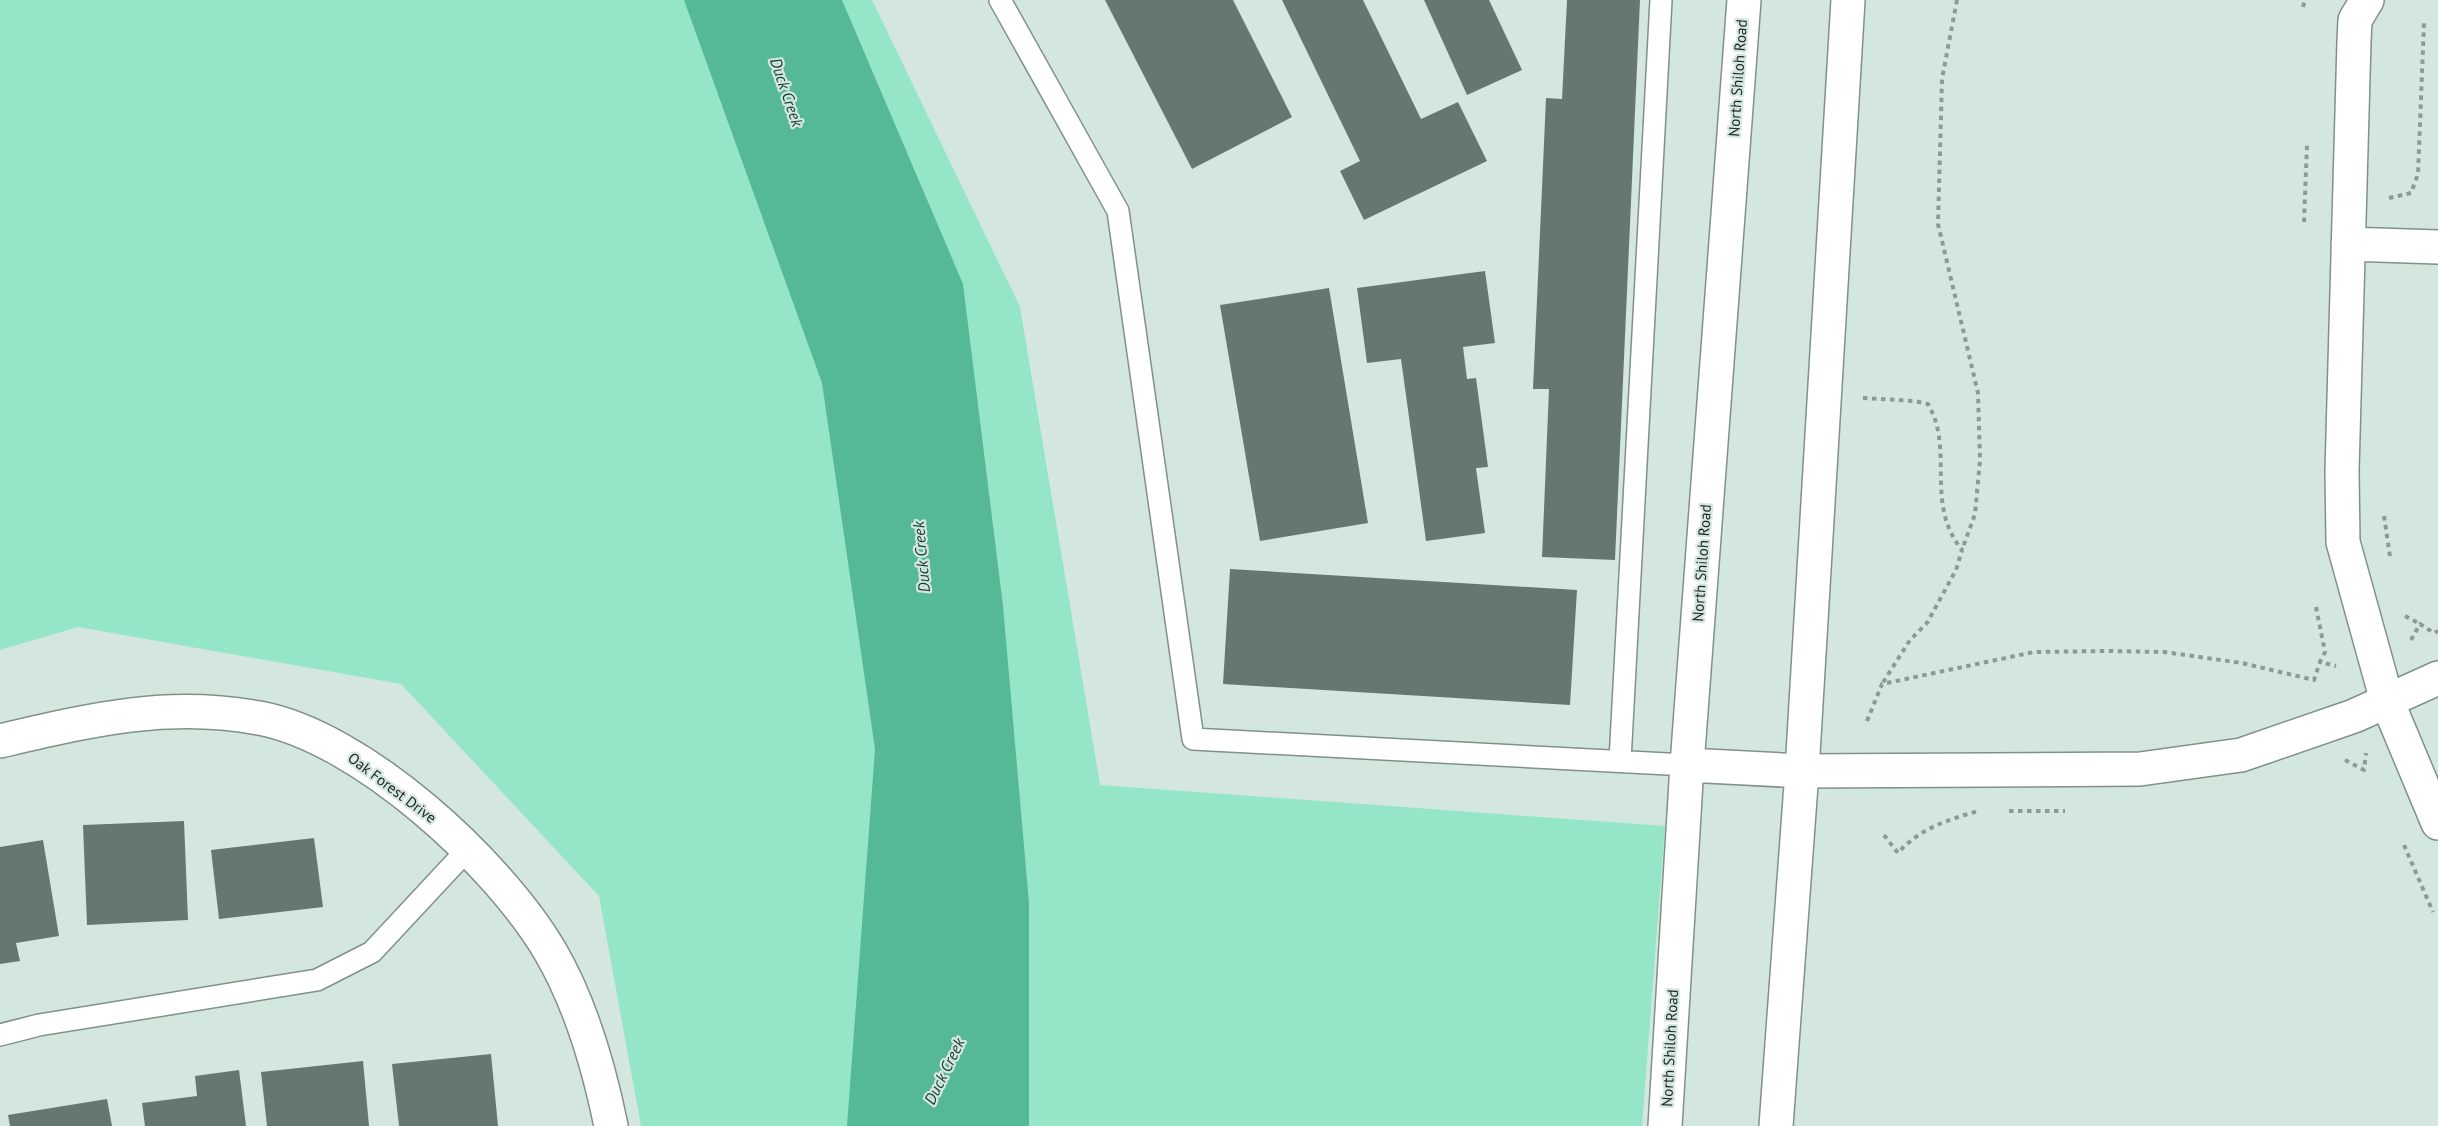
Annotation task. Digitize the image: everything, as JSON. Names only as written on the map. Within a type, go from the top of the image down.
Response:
[{"type":"street","name":"North Shiloh Road","points":[[1665,1126],[1687,765],[1744,0]]},
{"type":"street","points":[[1776,1126],[1802,771],[1848,0]]},
{"type":"street","points":[[2367,0],[2355,20],[2342,471],[2343,542],[2387,701],[2438,823]]},
{"type":"street","points":[[2348,244],[2438,247]]},
{"type":"street","points":[[1687,765],[1802,771],[2140,769],[2241,755],[2355,716],[2438,678]]},
{"type":"street","name":"Oak Forest Drive","points":[[0,741],[102,717],[159,711],[209,712],[261,718],[300,730],[346,753],[406,795],[468,849],[517,905],[550,952],[580,1016],[602,1077],[610,1126]]},
{"type":"lane","points":[[1000,0],[1118,211],[1193,739],[1687,765]]},
{"type":"lane","points":[[1620,761],[1661,0]]},
{"type":"lane","points":[[0,1035],[39,1025],[317,980],[372,952],[468,849]]},
{"type":"path","points":[[1867,721],[1881,684],[1910,640],[1927,624],[1956,570],[1975,514],[1980,460],[1978,393],[1938,224],[1942,79],[1957,0]]},
{"type":"path","points":[[2303,7],[2305,0]]},
{"type":"path","points":[[2389,207],[2389,198],[2411,193],[2418,174],[2424,23]]},
{"type":"path","points":[[2304,222],[2307,145]]},
{"type":"path","points":[[1862,398],[1914,400],[1928,404],[1938,420],[1942,514],[1952,538],[1962,550]]},
{"type":"path","points":[[2383,508],[2392,565]]},
{"type":"path","points":[[2403,606],[2405,617],[2434,633],[2438,631]]},
{"type":"path","points":[[1881,684],[2034,652],[2164,652],[2242,663],[2314,680],[2325,652],[2316,607]]},
{"type":"path","points":[[2411,640],[2420,624]]},
{"type":"path","points":[[2320,662],[2340,667]]},
{"type":"shaded area","points":[[0,0],[872,0],[1020,307],[1100,785],[1665,826],[1642,1126],[641,1126],[599,896],[401,684],[78,627],[0,650]]},
{"type":"water","name":"Duck Creek","points":[[684,0],[842,0],[963,284],[1003,606],[1029,903],[1029,1126],[847,1126],[875,749],[822,383]]},
{"type":"building","points":[[1105,0],[1233,0],[1292,117],[1192,169]]},
{"type":"building","points":[[1282,0],[1363,0],[1421,119],[1458,102],[1487,161],[1364,220],[1340,171],[1360,161]]},
{"type":"building","points":[[1424,0],[1489,0],[1522,70],[1467,95]]},
{"type":"building","points":[[1567,0],[1640,0],[1615,560],[1542,557],[1549,389],[1533,389],[1546,98],[1562,99]]},
{"type":"building","points":[[1485,271],[1495,343],[1463,347],[1467,379],[1476,378],[1488,467],[1476,468],[1485,533],[1426,541],[1401,359],[1367,363],[1357,288]]},
{"type":"building","points":[[1329,288],[1368,523],[1260,541],[1220,305]]},
{"type":"building","points":[[1230,569],[1577,590],[1570,705],[1223,684]]},
{"type":"building","points":[[184,821],[188,920],[87,925],[83,825]]},
{"type":"building","points":[[314,838],[323,907],[219,919],[211,850]]},
{"type":"building","points":[[43,840],[59,936],[16,943],[20,961],[0,964],[0,847]]},
{"type":"building","points":[[491,1054],[498,1126],[399,1126],[392,1064]]},
{"type":"building","points":[[363,1061],[369,1126],[267,1126],[261,1072]]},
{"type":"building","points":[[239,1070],[246,1126],[145,1126],[142,1103],[197,1096],[195,1076]]},
{"type":"building","points":[[107,1099],[112,1126],[10,1126],[8,1115]]}]
